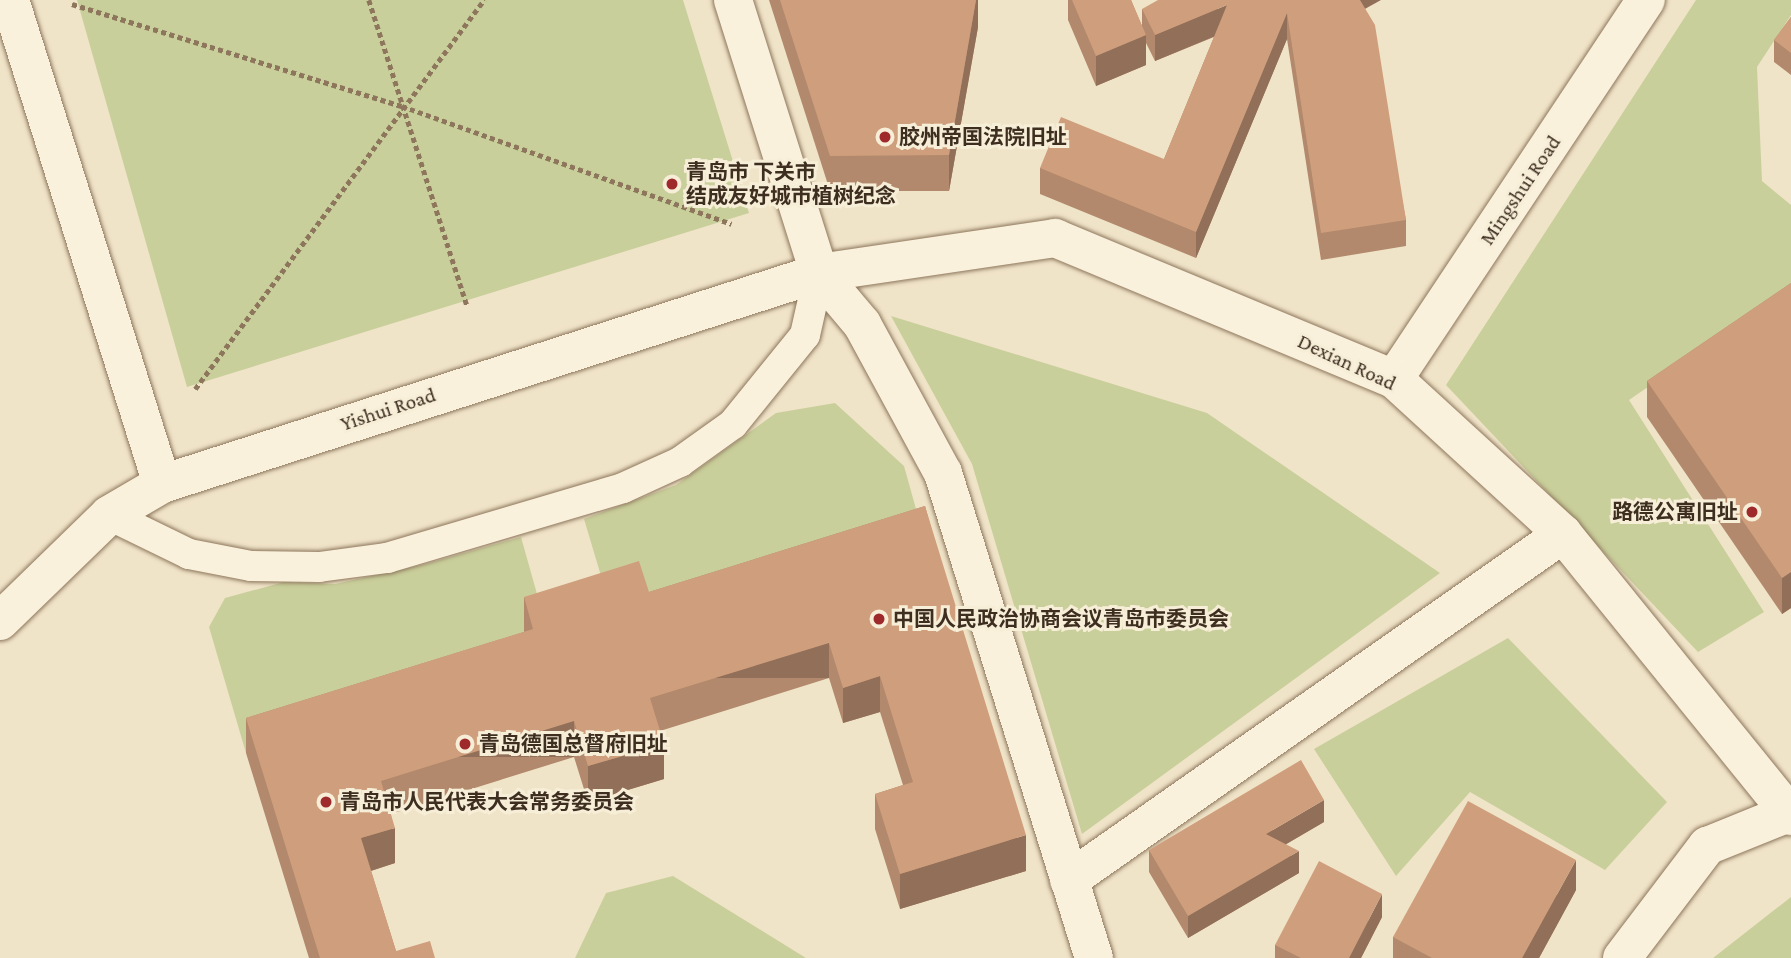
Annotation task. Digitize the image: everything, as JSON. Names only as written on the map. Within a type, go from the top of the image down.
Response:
[{"type":"street","points":[[10,0],[162,484]]},
{"type":"street","points":[[733,0],[819,273],[862,324],[943,473],[1094,958]]},
{"type":"street","name":"Mingshui Road","points":[[1394,379],[1646,0]]},
{"type":"street","name":"Dexian Road","points":[[819,273],[1055,238],[1394,379],[1563,534],[1790,813]]},
{"type":"street","name":"Yishui Road","points":[[0,621],[109,516],[162,484],[819,273]]},
{"type":"street","points":[[1069,880],[1563,534]]},
{"type":"street","points":[[1622,958],[1707,846],[1790,813]]},
{"type":"lane","points":[[109,516],[189,554],[251,566],[319,567],[387,558],[623,488],[680,462],[733,424],[805,335],[819,273]]},
{"type":"path","points":[[369,0],[467,306]]},
{"type":"path","points":[[195,389],[402,106],[484,0]]},
{"type":"path","points":[[72,4],[402,106],[730,224]]},
{"type":"green space","points":[[77,0],[683,0],[749,213],[187,387]]},
{"type":"green space","points":[[1696,0],[1791,0],[1791,15],[1757,67],[1762,181],[1791,205],[1791,289],[1629,400],[1764,612],[1698,652],[1446,385]]},
{"type":"green space","points":[[891,316],[1207,413],[1440,573],[1082,834],[972,464]]},
{"type":"green space","points":[[835,403],[904,466],[925,541],[610,606],[584,519],[676,485],[776,413]]},
{"type":"green space","points":[[521,537],[546,626],[246,753],[209,627],[225,598],[284,582],[335,584],[422,565]]},
{"type":"green space","points":[[1508,638],[1667,802],[1605,870],[1470,792],[1396,876],[1314,749]]},
{"type":"green space","points":[[673,876],[806,958],[575,958],[606,893]]},
{"type":"green space","points":[[1791,897],[1791,958],[1713,958]]},
{"type":"building","name":"胶州帝国法院旧址","points":[[780,0],[976,0],[949,155],[830,156]]},
{"type":"building","points":[[1072,0],[1131,0],[1146,35],[1096,56]]},
{"type":"building","points":[[1158,0],[1360,0],[1375,25],[1406,220],[1321,233],[1287,13],[1196,232],[1040,168],[1061,117],[1164,159],[1227,5],[1155,35],[1142,9]]},
{"type":"building","points":[[1791,17],[1791,53],[1774,40]]},
{"type":"building","name":"路德公寓旧址","points":[[1791,283],[1791,572],[1782,578],[1647,381]]},
{"type":"building","name":"青岛德国总督府旧址","points":[[925,506],[1026,835],[900,874],[875,794],[913,782],[880,676],[843,688],[829,643],[650,698],[664,744],[588,766],[574,721],[381,781],[395,828],[361,838],[396,951],[430,941],[435,958],[320,958],[246,718],[533,629],[524,597],[639,561],[649,592]]},
{"type":"building","points":[[1301,760],[1324,800],[1266,834],[1299,851],[1188,916],[1149,850]]},
{"type":"building","points":[[1468,801],[1576,860],[1522,958],[1432,958],[1393,937]]},
{"type":"building","points":[[1319,861],[1382,894],[1349,958],[1301,958],[1275,945]]},
{"type":"place","name":"胶州帝国法院旧址","points":[[885,137]]},
{"type":"place","name":"青岛市 下关市 结成友好城市植树纪念","points":[[672,184]]},
{"type":"place","name":"路德公寓旧址","points":[[1752,512]]},
{"type":"place","name":"中国人民政治协商会议青岛市委员会","points":[[879,619]]},
{"type":"place","name":"青岛德国总督府旧址","points":[[465,744]]},
{"type":"place","name":"青岛市人民代表大会常务委员会","points":[[326,802]]}]
